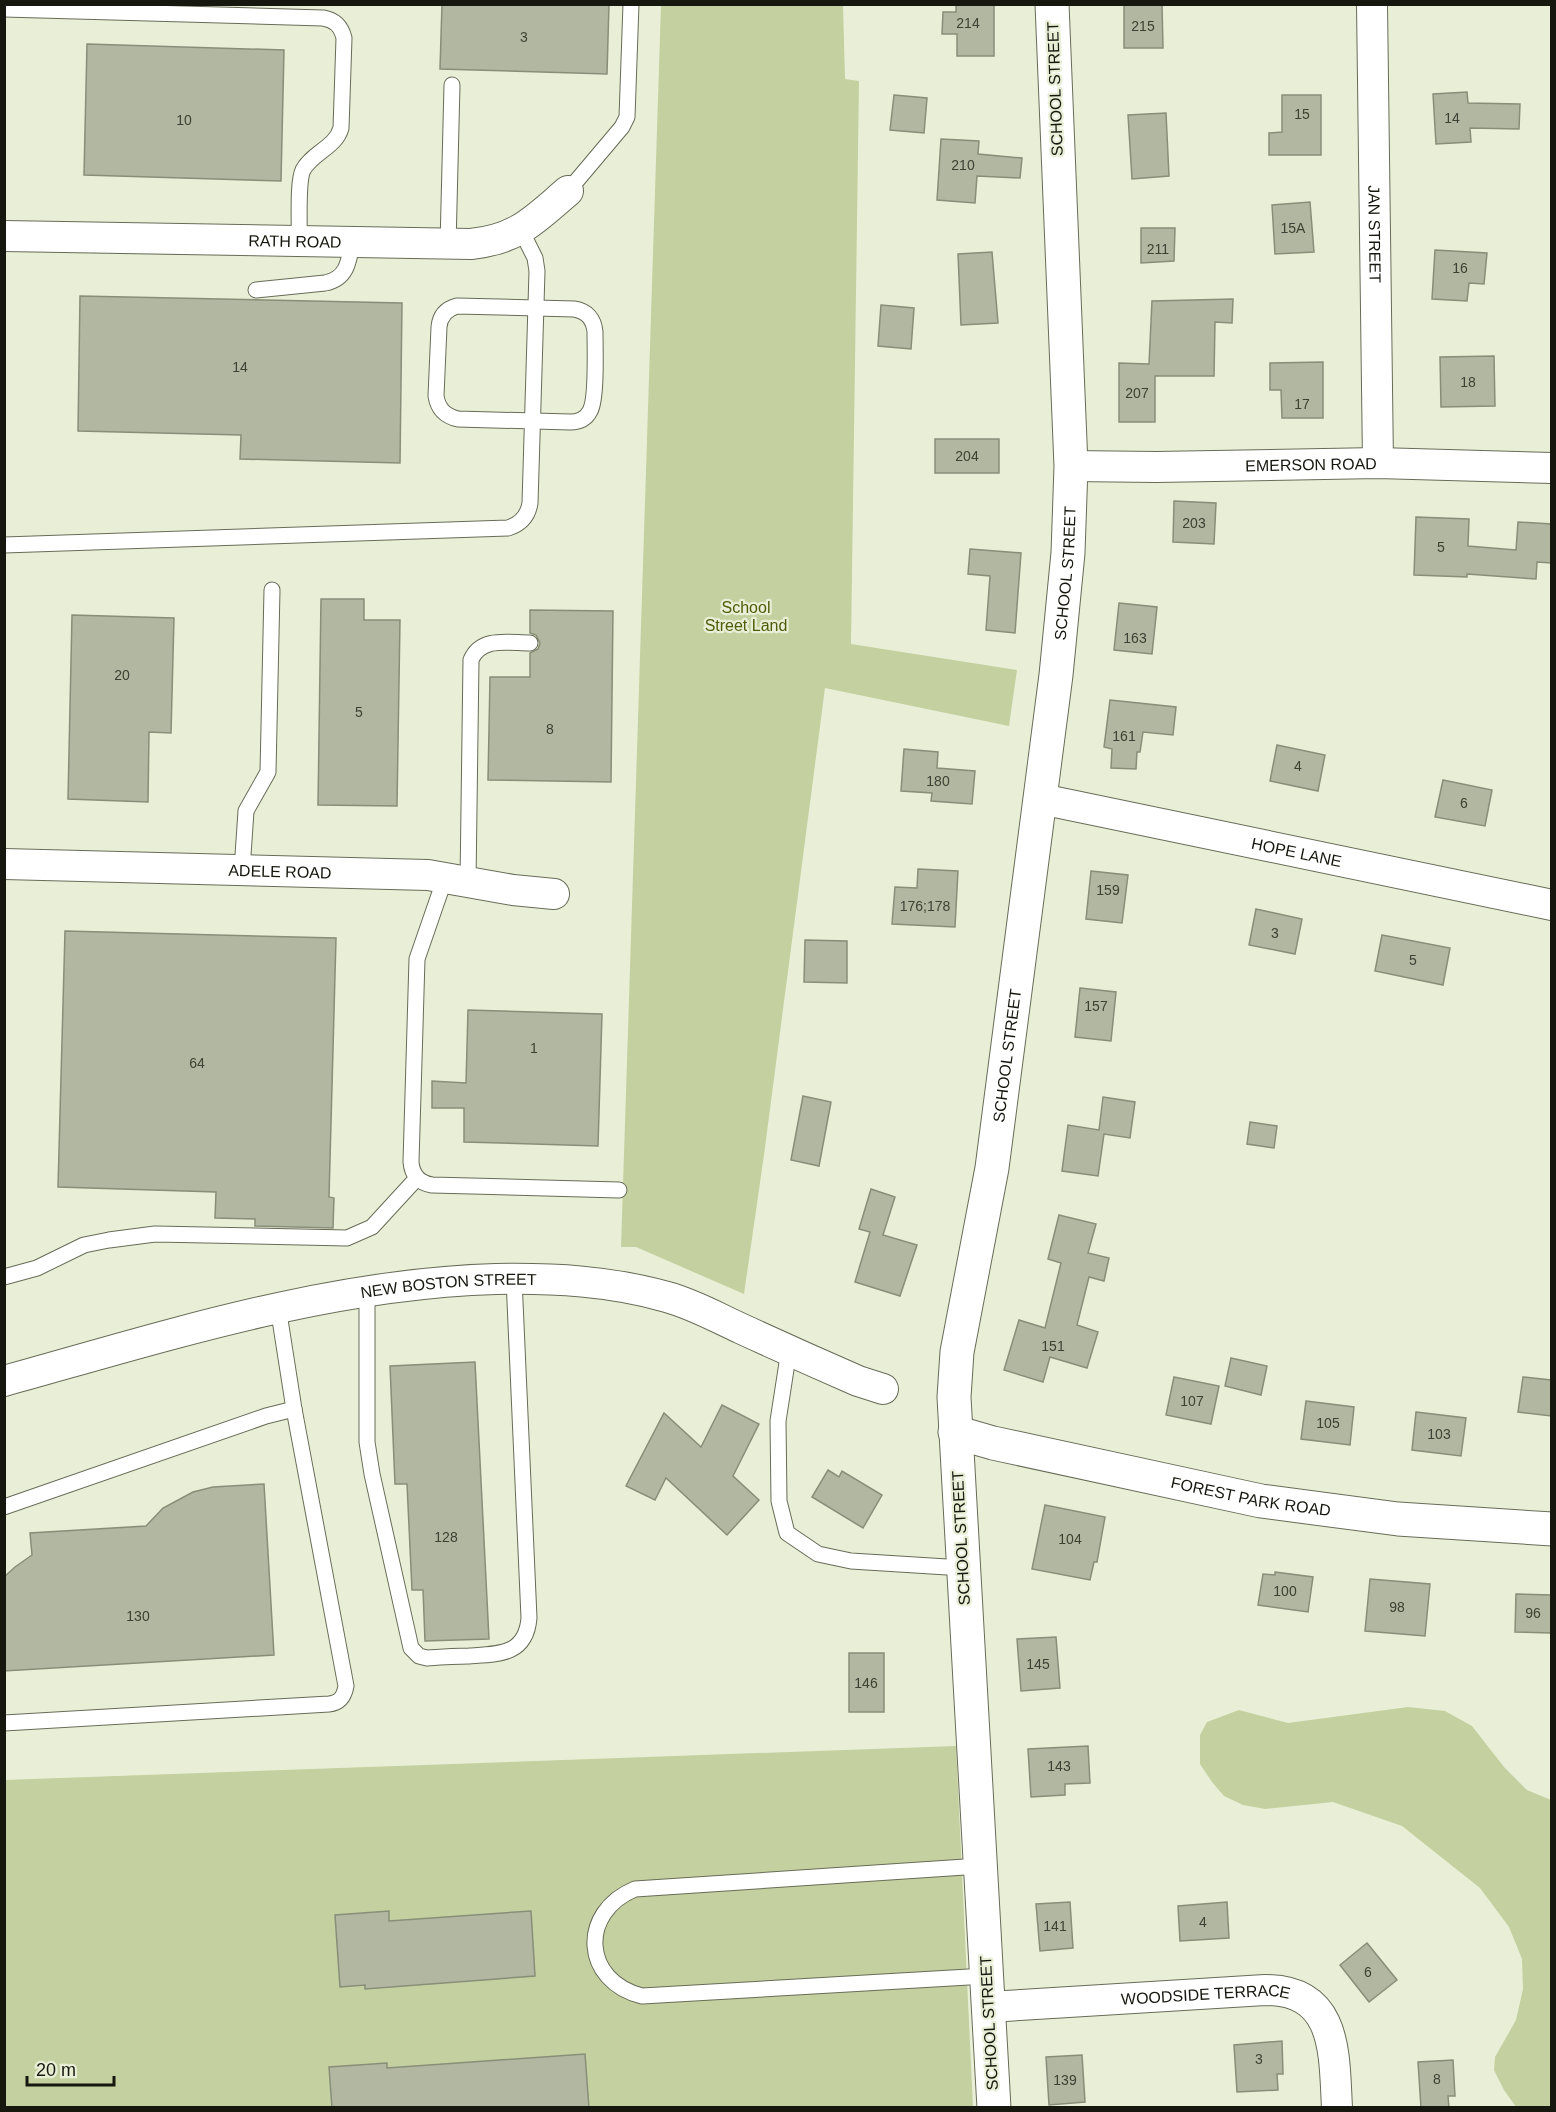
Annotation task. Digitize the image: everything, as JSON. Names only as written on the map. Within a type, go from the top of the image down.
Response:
[{"type":"street","name":"SCHOOL STREET","points":[[994,2108],[954,1397],[957,1352],[992,1168],[1064,606],[1071,465],[1052,4]]},
{"type":"street","name":"JAN STREET","points":[[1372,4],[1378,463]]},
{"type":"street","name":"RATH ROAD","points":[[4,236],[448,245],[488,242],[513,235],[530,225],[568,191]]},
{"type":"street","name":"EMERSON ROAD","points":[[1071,465],[1156,467],[1378,463],[1551,468]]},
{"type":"street","name":"HOPE LANE","points":[[1041,799],[1551,905]]},
{"type":"street","name":"ADELE ROAD","points":[[4,864],[242,870],[457,880],[554,894]]},
{"type":"street","name":"NEW BOSTON STREET","points":[[4,1381],[222,1320],[278,1307],[367,1290],[466,1280],[514,1279],[567,1280],[612,1285],[670,1298],[858,1381],[883,1389]]},
{"type":"street","name":"FOREST PARK ROAD","points":[[955,1432],[993,1443],[1261,1501],[1398,1519],[1551,1529]]},
{"type":"street","name":"WOODSIDE TERRACE","points":[[987,1991],[1265,1990],[1288,1992],[1298,1996],[1316,2010],[1329,2030],[1334,2052],[1337,2108]]},
{"type":"lane","points":[[568,191],[622,127],[627,117],[631,4]]},
{"type":"lane","points":[[4,9],[323,18],[336,23],[342,30],[344,38],[341,128],[336,139],[308,164],[302,174],[299,242]]},
{"type":"lane","points":[[448,245],[452,85]]},
{"type":"lane","points":[[4,545],[508,528],[523,521],[529,510],[537,262],[521,230]]},
{"type":"lane","points":[[256,290],[336,280],[347,267],[352,243]]},
{"type":"lane","points":[[461,306],[578,310],[592,320],[595,332],[593,401],[589,413],[579,421],[533,421],[458,419],[442,412],[438,404],[437,384],[439,327],[445,312],[461,306]]},
{"type":"lane","points":[[242,870],[246,811],[265,779],[268,766],[272,590]]},
{"type":"lane","points":[[530,643],[489,643],[478,648],[471,660],[457,880],[417,959],[412,1171],[417,1178],[429,1185],[619,1190]]},
{"type":"lane","points":[[4,1277],[37,1268],[84,1245],[143,1236],[347,1238],[372,1227],[417,1178]]},
{"type":"lane","points":[[367,1290],[367,1442],[374,1485],[411,1648],[419,1656],[427,1658],[495,1654],[509,1651],[519,1643],[526,1632],[529,1618],[514,1279]]},
{"type":"lane","points":[[4,1723],[329,1704],[340,1700],[346,1686],[294,1409],[278,1307]]},
{"type":"lane","points":[[789,1350],[778,1421],[779,1501],[787,1533],[818,1554],[851,1561],[963,1568]]},
{"type":"lane","points":[[4,1507],[266,1416],[294,1409]]},
{"type":"lane","points":[[980,1866],[635,1889],[616,1898],[605,1910],[598,1924],[595,1945],[601,1965],[613,1982],[642,1996],[987,1991]]},
{"type":"green space","name":"School Street Land","points":[[661,5],[843,5],[845,79],[859,81],[851,644],[1017,670],[1009,726],[825,688],[744,1294],[636,1247],[621,1247]]},
{"type":"green space","points":[[1408,1707],[1445,1711],[1472,1726],[1504,1767],[1527,1790],[1551,1800],[1551,2107],[1516,2107],[1494,2070],[1495,2057],[1516,2020],[1523,1989],[1522,1959],[1509,1927],[1480,1888],[1402,1826],[1333,1802],[1265,1809],[1243,1805],[1224,1796],[1200,1764],[1200,1735],[1207,1722],[1239,1710],[1288,1723]]},
{"type":"green space","points":[[956,1746],[973,2107],[5,2107],[4,1780]]},
{"type":"building","points":[[442,4],[609,4],[607,74],[440,69]]},
{"type":"building","points":[[956,4],[994,4],[994,56],[957,56],[957,34],[942,34],[943,12],[956,12]]},
{"type":"building","points":[[1124,4],[1162,4],[1163,48],[1124,48]]},
{"type":"building","points":[[87,44],[284,50],[281,181],[84,175]]},
{"type":"building","points":[[1467,92],[1468,103],[1520,104],[1519,129],[1470,128],[1471,142],[1436,144],[1433,94]]},
{"type":"building","points":[[894,95],[927,98],[924,133],[890,130]]},
{"type":"building","points":[[1282,95],[1321,95],[1321,155],[1269,155],[1269,133],[1282,132]]},
{"type":"building","points":[[1166,113],[1169,176],[1132,179],[1128,115]]},
{"type":"building","points":[[941,139],[979,141],[978,154],[1022,158],[1020,178],[977,176],[975,203],[937,200]]},
{"type":"building","points":[[1310,202],[1314,252],[1275,254],[1272,205]]},
{"type":"building","points":[[1141,228],[1175,228],[1174,261],[1141,263]]},
{"type":"building","points":[[1435,250],[1487,253],[1484,284],[1469,283],[1467,301],[1432,299]]},
{"type":"building","points":[[992,252],[998,323],[961,325],[958,254]]},
{"type":"building","points":[[80,296],[402,303],[400,463],[240,459],[241,435],[78,431]]},
{"type":"building","points":[[1233,299],[1232,323],[1215,322],[1214,376],[1155,376],[1155,422],[1119,422],[1119,363],[1149,364],[1152,301]]},
{"type":"building","points":[[881,305],[914,308],[911,349],[878,346]]},
{"type":"building","points":[[1494,356],[1495,406],[1441,407],[1440,357]]},
{"type":"building","points":[[1323,362],[1323,418],[1282,418],[1281,390],[1270,390],[1270,363]]},
{"type":"building","points":[[935,439],[999,439],[999,473],[935,473]]},
{"type":"building","points":[[1174,501],[1216,503],[1214,544],[1173,542]]},
{"type":"building","points":[[1416,517],[1469,519],[1468,546],[1516,550],[1518,522],[1551,524],[1551,563],[1537,562],[1536,579],[1467,574],[1467,577],[1414,575]]},
{"type":"building","points":[[970,549],[1021,553],[1015,633],[986,630],[990,576],[968,574]]},
{"type":"building","points":[[321,599],[364,599],[364,620],[400,620],[397,806],[318,805]]},
{"type":"building","points":[[1119,603],[1157,607],[1152,654],[1114,650]]},
{"type":"building","points":[[530,610],[613,611],[611,782],[488,780],[490,677],[530,677],[530,653],[538,649],[540,643],[536,635],[530,633]]},
{"type":"building","points":[[72,615],[174,618],[171,733],[149,732],[148,802],[68,799]]},
{"type":"building","points":[[1110,700],[1176,707],[1173,735],[1143,732],[1140,752],[1137,752],[1136,769],[1111,768],[1112,749],[1104,747]]},
{"type":"building","points":[[1277,745],[1325,755],[1318,791],[1270,781]]},
{"type":"building","points":[[904,749],[938,752],[937,768],[975,771],[972,804],[931,801],[932,793],[901,791]]},
{"type":"building","points":[[1443,780],[1492,790],[1485,826],[1435,817]]},
{"type":"building","points":[[918,869],[958,871],[955,927],[892,924],[895,887],[917,888]]},
{"type":"building","points":[[1091,871],[1128,875],[1122,923],[1086,919]]},
{"type":"building","points":[[1256,909],[1302,919],[1295,954],[1249,945]]},
{"type":"building","points":[[65,931],[336,938],[329,1197],[334,1198],[333,1228],[255,1226],[255,1219],[215,1218],[216,1192],[58,1187]]},
{"type":"building","points":[[1382,935],[1450,948],[1443,985],[1375,971]]},
{"type":"building","points":[[805,940],[847,941],[847,983],[804,982]]},
{"type":"building","points":[[1080,988],[1116,992],[1111,1041],[1075,1037]]},
{"type":"building","points":[[468,1010],[602,1014],[598,1146],[464,1142],[464,1108],[432,1108],[432,1081],[466,1083]]},
{"type":"building","points":[[803,1096],[831,1102],[819,1166],[791,1160]]},
{"type":"building","points":[[1103,1097],[1135,1102],[1130,1138],[1104,1134],[1098,1176],[1062,1171],[1068,1125],[1099,1130]]},
{"type":"building","points":[[1250,1122],[1277,1126],[1274,1148],[1247,1144]]},
{"type":"building","points":[[871,1189],[895,1197],[883,1235],[917,1245],[900,1296],[855,1282],[870,1232],[859,1229]]},
{"type":"building","points":[[1059,1215],[1096,1224],[1088,1253],[1109,1258],[1104,1281],[1089,1277],[1077,1325],[1098,1332],[1087,1368],[1050,1357],[1043,1382],[1004,1370],[1019,1320],[1045,1328],[1061,1263],[1048,1259]]},
{"type":"building","points":[[1231,1358],[1267,1366],[1261,1395],[1225,1386]]},
{"type":"building","points":[[475,1362],[489,1639],[425,1641],[423,1590],[412,1590],[407,1484],[395,1484],[390,1366]]},
{"type":"building","points":[[1174,1377],[1219,1386],[1211,1424],[1166,1415]]},
{"type":"building","points":[[1523,1377],[1551,1380],[1551,1416],[1518,1412]]},
{"type":"building","points":[[1306,1401],[1354,1407],[1350,1445],[1301,1439]]},
{"type":"building","points":[[722,1405],[759,1424],[733,1476],[759,1500],[727,1535],[666,1478],[655,1500],[626,1486],[664,1413],[701,1447]]},
{"type":"building","points":[[1416,1412],[1466,1418],[1461,1456],[1412,1450]]},
{"type":"building","points":[[828,1470],[839,1477],[842,1471],[882,1495],[863,1528],[812,1497]]},
{"type":"building","points":[[264,1484],[274,1655],[4,1671],[4,1577],[32,1555],[30,1533],[146,1526],[163,1508],[193,1492],[213,1487]]},
{"type":"building","points":[[1045,1505],[1105,1517],[1097,1562],[1094,1562],[1090,1580],[1032,1569]]},
{"type":"building","points":[[1275,1572],[1313,1577],[1308,1612],[1258,1605],[1263,1574],[1275,1575]]},
{"type":"building","points":[[1370,1579],[1430,1584],[1425,1636],[1365,1631]]},
{"type":"building","points":[[1516,1594],[1551,1595],[1551,1633],[1515,1632]]},
{"type":"building","points":[[1056,1637],[1060,1688],[1021,1691],[1017,1639]]},
{"type":"building","points":[[849,1653],[884,1653],[884,1712],[849,1712]]},
{"type":"building","points":[[1088,1746],[1090,1783],[1065,1784],[1065,1795],[1031,1797],[1028,1749]]},
{"type":"building","points":[[1070,1902],[1073,1948],[1040,1951],[1036,1904]]},
{"type":"building","points":[[1227,1902],[1229,1938],[1180,1941],[1178,1906]]},
{"type":"building","points":[[389,1911],[389,1921],[531,1911],[535,1976],[365,1989],[365,1985],[340,1987],[335,1915]]},
{"type":"building","points":[[1367,1943],[1397,1980],[1369,2002],[1340,1965]]},
{"type":"building","points":[[1282,2041],[1283,2074],[1277,2074],[1278,2090],[1237,2092],[1234,2045]]},
{"type":"building","points":[[585,2054],[589,2108],[332,2108],[329,2067],[387,2063],[387,2068]]},
{"type":"building","points":[[1082,2055],[1085,2102],[1049,2105],[1046,2057]]},
{"type":"building","points":[[1453,2060],[1455,2096],[1448,2096],[1449,2108],[1421,2108],[1418,2062]]}]
